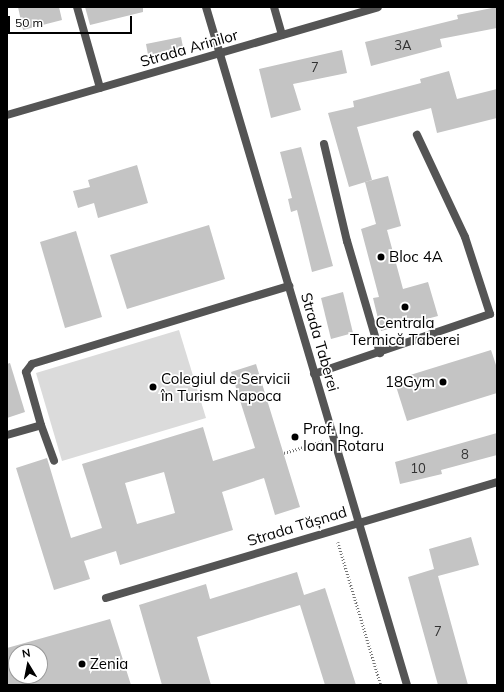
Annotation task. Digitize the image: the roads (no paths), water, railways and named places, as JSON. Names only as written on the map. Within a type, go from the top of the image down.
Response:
[{"type":"street","points":[[77,7],[100,88]]},
{"type":"street","name":"Strada Taberei","points":[[206,7],[407,685]]},
{"type":"street","points":[[274,7],[282,35]]},
{"type":"street","name":"Strada Arinilor","points":[[7,115],[378,7]]},
{"type":"street","points":[[314,374],[380,353],[490,314],[466,237],[417,135]]},
{"type":"street","points":[[324,144],[347,241],[380,353]]},
{"type":"street","points":[[54,461],[41,425],[26,372],[32,364],[289,286]]},
{"type":"street","points":[[7,435],[41,425]]},
{"type":"street","name":"Strada Tășnad","points":[[106,598],[497,482]]},
{"type":"place","name":"Bloc 4A","points":[[381,257]]},
{"type":"place","name":"Centrala Termică Taberei","points":[[405,307]]},
{"type":"place","name":"18Gym","points":[[443,382]]},
{"type":"place","name":"Colegiul de Servicii în Turism Napoca","points":[[153,387]]},
{"type":"place","name":"Prof. Ing. Ioan Rotaru","points":[[295,437]]},
{"type":"place","name":"Zenia","points":[[82,664]]}]
